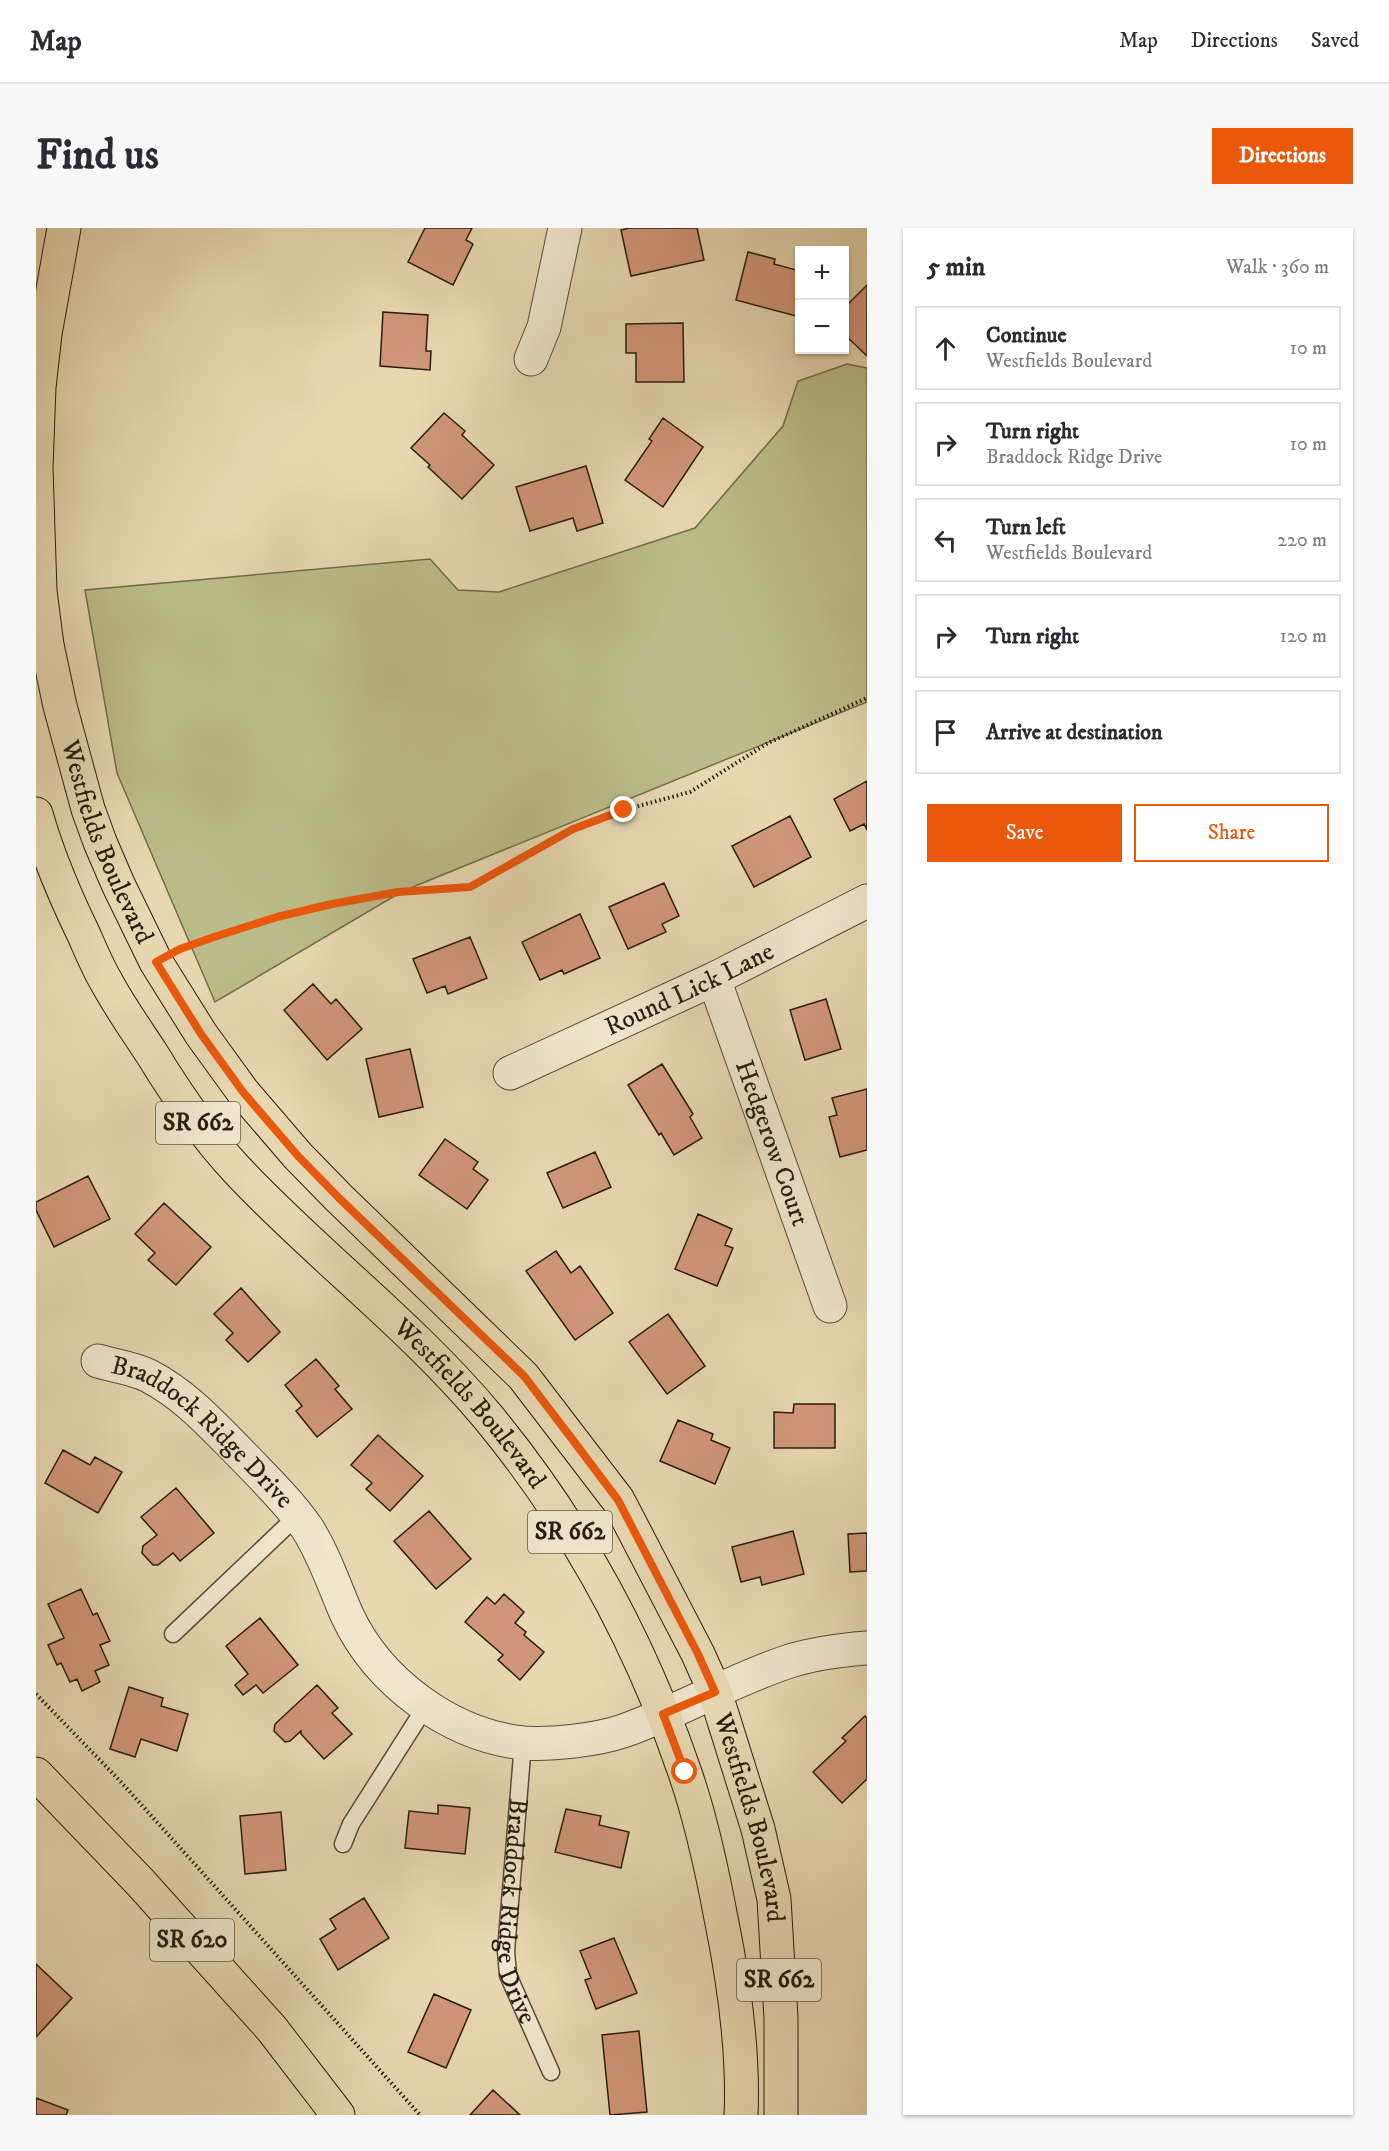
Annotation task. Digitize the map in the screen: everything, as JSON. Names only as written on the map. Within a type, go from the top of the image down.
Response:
[{"type":"main road","name":"Westfields Boulevard","points":[[64,228],[45,334],[39,387],[36,468],[40,591],[47,645],[60,706],[88,809],[118,884],[156,962],[201,1034],[243,1092],[291,1148],[339,1198],[524,1376],[618,1500],[698,1654],[715,1692],[758,1829],[774,1899],[781,2018],[781,2115]]},
{"type":"main road","name":"Westfields Boulevard","points":[[36,814],[67,899],[106,982],[162,1071],[207,1136],[238,1171],[417,1342],[487,1416],[545,1491],[620,1616],[663,1714],[685,1772],[713,1880],[731,1966],[742,2090],[741,2115]]},
{"type":"main road","name":"SR 620","points":[[36,1774],[140,1882],[272,2030],[338,2115]]},
{"type":"street","points":[[531,358],[543,327],[565,228]]},
{"type":"street","name":"Round Lick Lane","points":[[510,1073],[714,979],[867,901]]},
{"type":"street","name":"Hedgerow Court","points":[[714,979],[830,1306]]},
{"type":"street","name":"Braddock Ridge Drive","points":[[98,1361],[147,1375],[188,1400],[262,1475],[307,1529],[330,1572],[347,1615],[378,1664],[408,1693],[426,1706],[452,1721],[492,1736],[524,1743],[576,1741],[622,1732],[789,1661],[867,1648]]},
{"type":"lane","name":"Braddock Ridge Drive","points":[[173,1634],[297,1516]]},
{"type":"lane","points":[[343,1844],[351,1824],[426,1706]]},
{"type":"lane","name":"Braddock Ridge Drive","points":[[524,1743],[506,1951],[508,1975],[551,2072]]},
{"type":"path","points":[[156,962],[180,949],[214,937],[310,909],[398,892],[470,887],[573,829],[624,810],[690,792],[768,742],[867,698]]},
{"type":"path","points":[[36,1694],[121,1782],[420,2115]]},
{"type":"green space","points":[[847,364],[867,368],[867,702],[403,891],[215,1002],[117,773],[85,590],[430,559],[458,590],[499,592],[695,528],[783,426],[798,381]]},
{"type":"building","points":[[425,228],[472,228],[466,240],[473,244],[453,285],[408,262]]},
{"type":"building","points":[[697,228],[704,260],[631,276],[621,230]]},
{"type":"building","points":[[748,252],[775,259],[774,264],[795,270],[795,316],[736,300]]},
{"type":"building","points":[[867,285],[867,356],[849,339],[849,303]]},
{"type":"building","points":[[383,312],[428,315],[426,351],[431,351],[430,370],[380,366]]},
{"type":"building","points":[[683,323],[684,382],[636,382],[636,353],[626,353],[626,324]]},
{"type":"building","points":[[444,413],[465,431],[462,435],[494,465],[462,499],[411,448]]},
{"type":"building","points":[[663,418],[703,447],[663,507],[625,480],[652,441],[649,439]]},
{"type":"building","points":[[586,466],[603,523],[577,531],[573,518],[530,531],[516,487]]},
{"type":"building","points":[[867,781],[867,830],[864,824],[850,831],[834,799]]},
{"type":"building","points":[[790,816],[811,857],[754,887],[732,846]]},
{"type":"building","points":[[664,883],[679,916],[662,924],[666,932],[628,949],[609,907]]},
{"type":"building","points":[[580,914],[600,958],[564,974],[562,970],[540,980],[522,942]]},
{"type":"building","points":[[470,937],[487,978],[448,994],[445,986],[427,993],[413,959]]},
{"type":"building","points":[[313,984],[331,1004],[336,999],[362,1029],[327,1060],[284,1010]]},
{"type":"building","points":[[826,999],[841,1049],[805,1060],[790,1010]]},
{"type":"building","points":[[410,1049],[423,1107],[379,1117],[366,1059]]},
{"type":"building","points":[[662,1064],[693,1114],[690,1117],[702,1138],[674,1155],[628,1085]]},
{"type":"building","points":[[867,1089],[867,1150],[840,1157],[829,1117],[837,1115],[832,1098]]},
{"type":"building","points":[[445,1139],[478,1162],[473,1169],[488,1180],[467,1209],[419,1175]]},
{"type":"building","points":[[595,1152],[611,1187],[563,1208],[547,1173]]},
{"type":"building","points":[[88,1176],[110,1219],[54,1247],[36,1210],[36,1202]]},
{"type":"building","points":[[164,1203],[211,1247],[176,1285],[148,1260],[155,1253],[135,1234]]},
{"type":"building","points":[[698,1214],[732,1229],[725,1245],[733,1248],[717,1286],[675,1269]]},
{"type":"building","points":[[556,1251],[571,1273],[580,1266],[613,1313],[575,1340],[526,1271]]},
{"type":"building","points":[[241,1288],[280,1332],[248,1362],[226,1340],[233,1333],[214,1314]]},
{"type":"building","points":[[668,1314],[705,1366],[667,1394],[629,1342]]},
{"type":"building","points":[[316,1359],[339,1386],[335,1389],[352,1409],[317,1437],[296,1411],[302,1406],[285,1385]]},
{"type":"building","points":[[794,1404],[835,1404],[835,1448],[774,1448],[774,1412],[793,1413]]},
{"type":"building","points":[[678,1420],[713,1434],[711,1440],[730,1448],[715,1484],[660,1461]]},
{"type":"building","points":[[378,1435],[423,1476],[390,1511],[366,1489],[372,1483],[351,1465]]},
{"type":"building","points":[[63,1450],[90,1465],[95,1457],[122,1472],[98,1513],[45,1483]]},
{"type":"building","points":[[176,1488],[214,1533],[180,1561],[173,1553],[158,1565],[153,1565],[142,1553],[143,1546],[157,1535],[141,1517]]},
{"type":"building","points":[[429,1511],[471,1559],[436,1589],[394,1541]]},
{"type":"building","points":[[793,1531],[804,1574],[762,1585],[760,1577],[741,1582],[732,1547]]},
{"type":"building","points":[[867,1533],[867,1571],[850,1572],[848,1534]]},
{"type":"building","points":[[81,1589],[93,1615],[97,1613],[110,1641],[100,1645],[109,1665],[95,1671],[100,1682],[82,1691],[77,1679],[70,1682],[61,1663],[57,1665],[48,1645],[64,1638],[48,1604]]},
{"type":"building","points":[[504,1594],[524,1612],[515,1623],[526,1632],[524,1635],[544,1652],[520,1680],[498,1660],[503,1655],[465,1622],[487,1597],[495,1604]]},
{"type":"building","points":[[260,1618],[298,1665],[263,1693],[256,1685],[243,1695],[235,1685],[248,1674],[226,1646]]},
{"type":"building","points":[[317,1685],[338,1708],[332,1713],[352,1734],[324,1759],[301,1734],[301,1731],[290,1741],[285,1742],[274,1731],[275,1724]]},
{"type":"building","points":[[129,1687],[163,1698],[161,1706],[188,1714],[177,1751],[141,1739],[135,1757],[110,1749]]},
{"type":"building","points":[[865,1716],[867,1718],[867,1779],[842,1803],[813,1772],[846,1741],[842,1738]]},
{"type":"building","points":[[438,1805],[470,1808],[465,1854],[405,1848],[409,1811],[438,1814]]},
{"type":"building","points":[[566,1809],[601,1816],[599,1825],[629,1832],[621,1868],[555,1852]]},
{"type":"building","points":[[281,1812],[286,1870],[245,1874],[240,1816]]},
{"type":"building","points":[[364,1898],[389,1938],[338,1970],[320,1939],[336,1929],[330,1919]]},
{"type":"building","points":[[614,1938],[637,1993],[596,2009],[585,1980],[591,1978],[580,1951]]},
{"type":"building","points":[[36,1964],[72,1998],[36,2037]]},
{"type":"building","points":[[434,1994],[471,2010],[446,2068],[408,2052]]},
{"type":"building","points":[[639,2031],[647,2112],[610,2115],[602,2035]]},
{"type":"building","points":[[493,2090],[520,2115],[470,2115]]},
{"type":"building","points":[[36,2098],[68,2110],[66,2115],[36,2115]]},
{"type":"route","points":[[624,810],[573,829],[470,887],[398,892],[277,917],[180,949],[156,962],[201,1034],[243,1092],[298,1156],[339,1198],[524,1376],[618,1500],[698,1654],[715,1692],[663,1714],[685,1772]]}]
